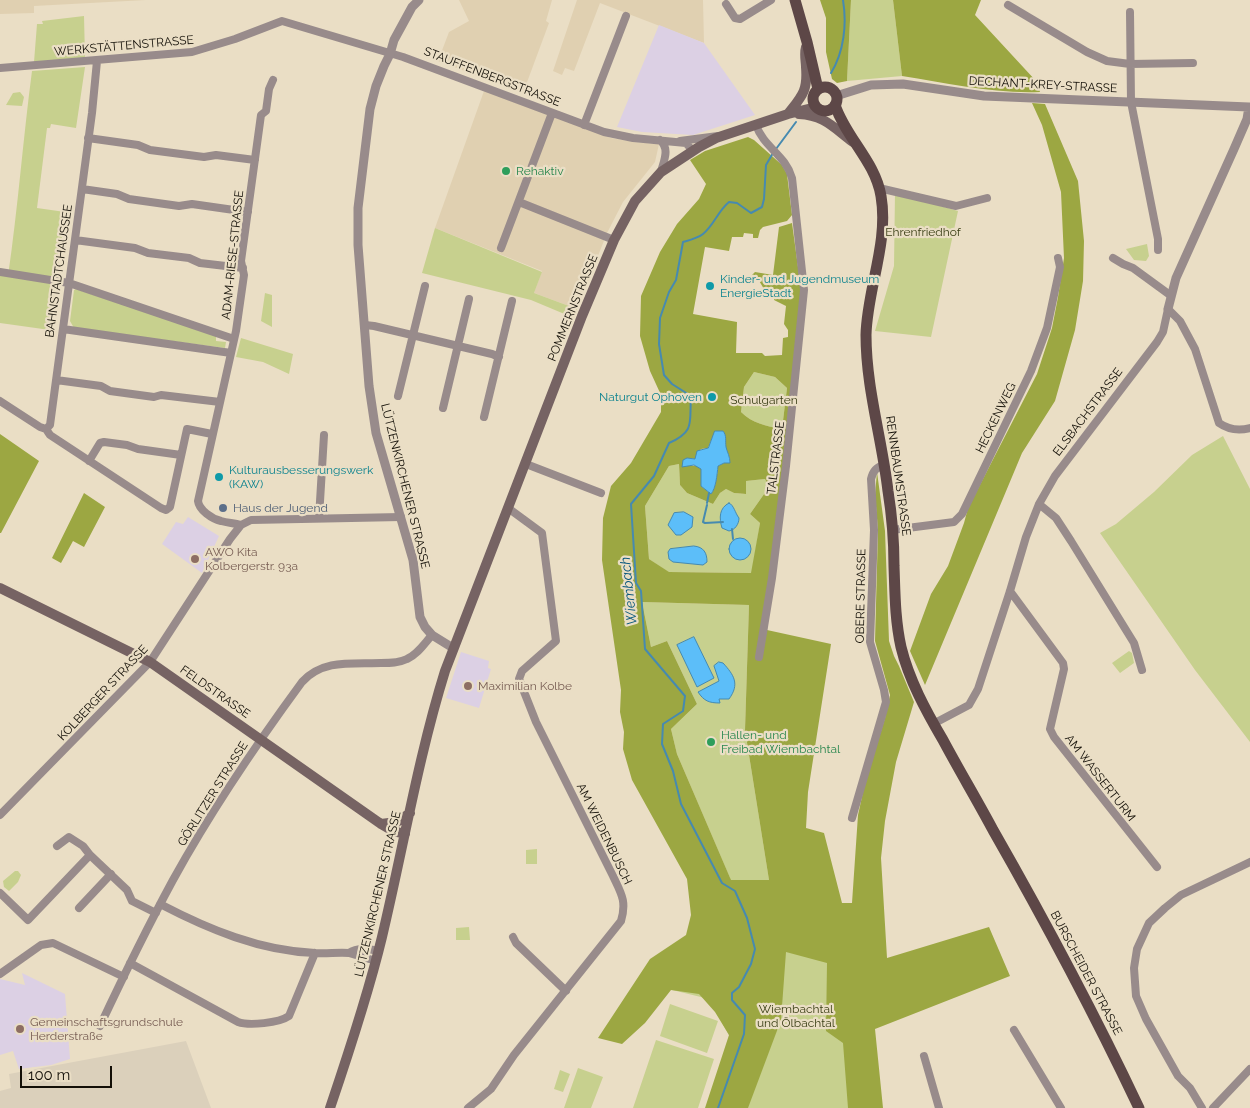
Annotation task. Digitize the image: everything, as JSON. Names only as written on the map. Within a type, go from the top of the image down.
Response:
[{"type":"main road","name":"RENNBAUMSTRASSE","points":[[795,0],[825,99],[870,163],[879,188],[883,211],[880,254],[869,302],[866,340],[867,360],[884,464],[892,530],[896,610],[901,646],[914,683],[934,724],[1006,853]]},
{"type":"main road","points":[[788,114],[802,97],[806,88],[805,50],[807,42]]},
{"type":"main road","name":"STAUFFENBERGSTRASSE","points":[[661,172],[692,150],[724,135],[788,114],[825,99]]},
{"type":"main road","points":[[788,114],[809,115],[823,119],[857,144]]},
{"type":"main road","name":"POMMERNSTRASSE","points":[[453,648],[614,240],[635,201],[661,172]]},
{"type":"main road","name":"FELDSTRASSE","points":[[0,588],[150,662],[381,824],[393,831],[405,834]]},
{"type":"main road","name":"LÜTZENKIRCHENER STRASSE","points":[[330,1108],[368,991],[430,726],[453,648]]},
{"type":"main road","points":[[381,824],[397,822],[410,813]]},
{"type":"main road","name":"BURSCHEIDER STRASSE","points":[[1006,853],[1100,1026],[1139,1108]]},
{"type":"street","name":"LÜTZENKIRCHENER STRASSE","points":[[419,0],[412,7],[394,40],[370,109],[358,208],[358,245],[371,409],[376,432],[413,560],[420,617],[432,635],[442,643],[453,648]]},
{"type":"street","points":[[726,4],[735,18],[740,19],[771,0]]},
{"type":"street","points":[[1008,5],[1087,52],[1107,61],[1131,64],[1192,63]]},
{"type":"street","points":[[1130,12],[1131,102],[1158,239],[1158,250]]},
{"type":"street","points":[[584,125],[626,16]]},
{"type":"street","name":"WERKSTÄTTENSTRASSE","points":[[0,68],[192,52],[234,40],[282,21],[390,54]]},
{"type":"street","name":"STAUFFENBERGSTRASSE","points":[[390,54],[434,68],[584,125],[616,135],[678,141],[686,143],[692,150]]},
{"type":"street","name":"BAHNSTADTCHAUSSEE","points":[[46,429],[50,425],[82,189],[97,61]]},
{"type":"street","name":"ADAM-RIESE-STRASSE","points":[[212,434],[234,339],[244,275],[242,261],[261,115],[266,111],[269,89],[273,80]]},
{"type":"street","name":"DECHANT-KREY-STRASSE","points":[[825,99],[871,86],[903,84],[984,96],[1250,107]]},
{"type":"street","name":"ELSBACHSTRASSE","points":[[934,724],[969,705],[973,700],[1026,537],[1039,504],[1055,476],[1163,332],[1170,295],[1176,278],[1247,119],[1250,101]]},
{"type":"street","points":[[501,248],[552,113]]},
{"type":"street","name":"TALSTRASSE","points":[[756,125],[763,139],[787,164],[792,178],[804,290],[786,466],[772,578],[759,657]]},
{"type":"street","name":"STAUFFENBERGSTRASSE","points":[[678,141],[724,135]]},
{"type":"street","points":[[88,138],[138,145],[150,150],[204,157],[216,155],[255,160]]},
{"type":"street","points":[[660,140],[664,144],[666,151],[661,172]]},
{"type":"street","points":[[879,188],[956,206],[987,198]]},
{"type":"street","points":[[82,189],[117,194],[128,199],[162,204],[179,206],[192,204],[248,212]]},
{"type":"street","points":[[519,202],[614,240]]},
{"type":"street","points":[[75,240],[135,248],[148,253],[189,258],[200,263],[242,268]]},
{"type":"street","name":"HECKENWEG","points":[[892,530],[954,522],[962,514],[1031,371],[1049,320],[1060,267],[1058,258]]},
{"type":"street","points":[[1113,258],[1133,268],[1170,295]]},
{"type":"street","points":[[0,272],[69,283],[234,339]]},
{"type":"street","points":[[398,396],[425,286]]},
{"type":"street","points":[[443,408],[469,299]]},
{"type":"street","points":[[484,417],[512,301]]},
{"type":"street","points":[[1168,309],[1180,321],[1195,349],[1220,423],[1227,429],[1243,430],[1250,428]]},
{"type":"street","points":[[365,325],[499,357]]},
{"type":"street","points":[[63,330],[231,352]]},
{"type":"street","points":[[56,380],[100,386],[110,391],[154,397],[161,395],[220,402]]},
{"type":"street","points":[[0,401],[46,429],[50,435],[166,510],[170,507],[187,429],[212,434],[198,506],[220,521],[241,526],[251,520],[401,517]]},
{"type":"street","points":[[319,518],[324,435]]},
{"type":"street","points":[[89,461],[100,443],[104,442],[181,455]]},
{"type":"street","points":[[526,464],[600,493]]},
{"type":"street","name":"OBERE STRASSE","points":[[852,818],[886,702],[870,642],[874,530],[871,479],[873,472],[884,464]]},
{"type":"street","points":[[1039,504],[1056,518],[1071,541],[1134,643],[1142,670]]},
{"type":"street","name":"AM WEIDENBUSCH","points":[[468,1108],[491,1089],[514,1055],[621,921],[624,909],[624,900],[536,722],[519,679],[522,671],[556,641],[542,533],[508,508]]},
{"type":"street","name":"KOLBERGER STRASSE","points":[[0,815],[150,662],[230,538],[241,526]]},
{"type":"street","name":"AM WASSERTURM","points":[[1010,591],[1064,668],[1050,729],[1054,737],[1157,867]]},
{"type":"street","name":"GÖRLITZER STRASSE","points":[[100,1026],[160,904],[212,813],[302,682],[311,673],[332,665],[404,661],[416,654],[432,635]]},
{"type":"street","points":[[57,846],[69,837],[83,846],[127,890],[132,901],[156,913]]},
{"type":"street","points":[[0,894],[28,920],[62,886],[90,854]]},
{"type":"street","points":[[1202,1108],[1190,1088],[1178,1076],[1146,1019],[1136,996],[1134,968],[1137,949],[1149,923],[1181,895],[1250,862]]},
{"type":"street","points":[[79,908],[111,874]]},
{"type":"street","points":[[160,904],[186,918],[248,941],[315,954],[350,952],[353,950],[377,956]]},
{"type":"street","points":[[513,937],[566,991]]},
{"type":"street","points":[[0,974],[41,945],[53,943],[124,976]]},
{"type":"street","points":[[130,963],[238,1022],[248,1025],[282,1020],[292,1013],[315,954]]},
{"type":"street","points":[[1014,1030],[1061,1108]]},
{"type":"street","points":[[924,1056],[940,1108]]},
{"type":"street","points":[[1213,1108],[1250,1069]]},
{"type":"shaded area","points":[[0,0],[146,0],[34,6],[34,13],[0,14]]},
{"type":"shaded area","points":[[459,0],[552,0],[546,21],[549,23],[523,93],[438,61],[449,32],[469,21]]},
{"type":"shaded area","points":[[577,0],[703,0],[704,43],[600,3],[574,71],[565,68],[562,75],[553,71]]},
{"type":"shaded area","points":[[659,25],[704,43],[755,115],[693,135],[642,132],[617,127]]},
{"type":"shaded area","points":[[484,91],[611,138],[659,144],[655,162],[623,202],[607,233],[577,309],[534,293],[542,271],[435,228]]},
{"type":"shaded area","name":"AWO Kita Kolbergerstr. 93a","points":[[188,517],[219,536],[202,573],[162,544],[176,522],[183,524]]},
{"type":"shaded area","name":"Maximilian Kolbe","points":[[461,652],[489,661],[488,668],[491,669],[479,708],[446,698]]},
{"type":"shaded area","points":[[22,973],[65,994],[70,1059],[51,1065],[19,1069],[13,1051],[0,1055],[0,979],[25,985]]},
{"type":"shaded area","points":[[186,1041],[211,1108],[0,1108],[0,1091],[11,1088],[9,1074]]},
{"type":"green space","points":[[820,0],[851,0],[847,81],[837,83],[832,79],[826,52],[826,18]]},
{"type":"green space","points":[[851,0],[893,0],[902,76],[847,81]]},
{"type":"green space","points":[[893,0],[981,0],[975,15],[1036,81],[1040,92],[988,90],[902,76]]},
{"type":"green space","points":[[84,16],[85,58],[34,62],[37,24],[43,24],[42,21]]},
{"type":"green space","points":[[85,67],[76,128],[51,124],[50,128],[47,128],[37,208],[65,212],[50,330],[0,323],[0,275],[8,276],[32,71]]},
{"type":"green space","points":[[20,92],[24,97],[22,106],[6,105],[13,93]]},
{"type":"green space","points":[[1032,103],[1045,104],[1078,181],[1084,241],[1083,281],[1075,330],[1055,401],[1022,453],[925,685],[910,651],[931,594],[948,566],[968,508],[1037,374],[1052,328],[1058,297],[1064,258],[1061,192],[1042,125]]},
{"type":"green space","points":[[748,137],[782,165],[787,174],[792,215],[787,221],[763,227],[758,238],[753,238],[753,234],[744,233],[743,237],[732,237],[729,251],[705,247],[693,314],[737,322],[736,353],[762,353],[765,356],[782,355],[783,338],[788,337],[788,330],[784,324],[786,306],[774,300],[775,295],[767,294],[758,279],[751,276],[755,272],[773,275],[779,227],[792,223],[801,289],[767,630],[831,644],[808,792],[806,828],[824,833],[842,903],[852,903],[858,815],[890,695],[875,641],[878,530],[875,495],[877,472],[885,531],[889,641],[914,702],[896,762],[885,821],[881,858],[887,958],[989,927],[1010,976],[875,1029],[883,1108],[848,1108],[843,1043],[826,1031],[827,963],[786,952],[781,1020],[748,1108],[705,1108],[729,1035],[715,1012],[699,994],[671,990],[645,1023],[622,1044],[598,1038],[650,959],[686,935],[691,915],[687,879],[632,780],[623,749],[624,732],[620,712],[621,690],[602,560],[603,518],[611,486],[631,463],[661,412],[661,395],[650,371],[640,336],[641,296],[660,252],[677,224],[699,199],[706,184],[690,160],[705,151]],"holes":[[[754,372],[775,377],[787,388],[782,429],[755,421],[741,412],[744,387]],[[715,431],[723,431],[730,462],[718,466],[711,494],[701,486],[702,469],[698,466],[683,466],[687,458],[695,459],[701,449],[708,448]],[[679,464],[680,485],[687,493],[713,504],[720,493],[726,489],[734,493],[746,494],[746,481],[765,479],[769,487],[750,514],[760,523],[751,573],[669,572],[649,559],[645,506],[669,466]],[[642,602],[749,605],[745,730],[769,880],[731,880],[677,754],[671,729],[697,704],[667,641],[651,647]]]},
{"type":"green space","name":"Ehrenfriedhof","points":[[895,193],[958,211],[931,337],[875,331],[894,266]]},
{"type":"green space","points":[[435,228],[542,272],[534,293],[577,309],[574,318],[531,300],[422,273]]},
{"type":"green space","points":[[1147,244],[1149,256],[1146,261],[1134,260],[1126,249]]},
{"type":"green space","points":[[76,289],[216,336],[216,341],[226,342],[225,348],[74,328],[70,321],[74,290]]},
{"type":"green space","points":[[265,293],[272,295],[272,327],[261,321]]},
{"type":"green space","points":[[241,338],[293,354],[289,374],[263,362],[236,357]]},
{"type":"green space","name":"Schulgarten","points":[[754,372],[775,377],[787,388],[782,429],[755,421],[741,412],[744,387]]},
{"type":"green space","points":[[0,434],[39,461],[1,533],[0,533]]},
{"type":"green space","points":[[1223,436],[1250,489],[1250,742],[1195,670],[1100,533],[1116,524],[1154,492],[1192,455]]},
{"type":"green space","points":[[679,464],[680,485],[687,493],[713,504],[720,493],[726,489],[734,493],[745,494],[746,481],[765,479],[769,487],[750,514],[760,523],[752,573],[668,572],[649,559],[645,506],[669,466]]},
{"type":"green space","points":[[84,493],[105,507],[84,547],[73,541],[61,563],[52,558]]},
{"type":"green space","name":"Wiembachtal und Ölbachtal","points":[[642,602],[749,605],[745,730],[769,880],[750,881],[828,949],[871,1108],[707,1108],[731,1039],[709,999],[664,988],[730,878],[677,754],[671,729],[697,704],[667,641],[651,647]]},
{"type":"green space","points":[[1129,651],[1132,653],[1134,663],[1120,673],[1112,663]]},
{"type":"green space","points":[[537,849],[537,864],[526,864],[526,850]]},
{"type":"green space","points":[[15,871],[18,871],[21,875],[18,882],[9,891],[4,887],[3,881]]},
{"type":"green space","points":[[469,927],[470,940],[456,940],[456,928]]},
{"type":"green space","points":[[670,1004],[718,1021],[707,1053],[660,1036]]},
{"type":"green space","points":[[656,1040],[714,1059],[698,1108],[633,1108]]},
{"type":"green space","points":[[578,1068],[603,1077],[591,1108],[564,1108]]},
{"type":"green space","points":[[560,1070],[570,1074],[563,1092],[554,1089]]},
{"type":"water","points":[[715,431],[723,431],[724,433],[730,463],[718,466],[715,485],[711,494],[701,486],[701,469],[694,465],[682,467],[683,460],[687,458],[695,459],[697,451],[708,448]]},
{"type":"water","points":[[729,503],[739,518],[736,526],[729,531],[722,528],[720,517],[723,508]]},
{"type":"water","points":[[684,512],[693,517],[692,527],[681,535],[676,535],[668,525],[674,513]]},
{"type":"water","points":[[740,538],[748,541],[751,549],[748,557],[740,560],[732,557],[729,549],[732,541]]},
{"type":"water","points":[[694,546],[703,549],[706,553],[707,562],[703,565],[673,562],[669,559],[668,552],[670,549]]},
{"type":"water","points":[[694,637],[714,678],[697,687],[677,645]]},
{"type":"water","points":[[719,662],[723,663],[733,676],[735,684],[729,699],[719,699],[720,703],[713,703],[702,698],[698,692],[719,681],[714,666]]},
{"type":"waterway","name":"Wiembach","points":[[831,73],[842,47],[845,19],[843,0]]},
{"type":"waterway","name":"Wiembach","points":[[776,149],[796,122]]},
{"type":"waterway","name":"Wiembach","points":[[718,1108],[744,1034],[745,1015],[732,1000],[732,993],[739,987],[751,964],[755,949],[747,918],[735,891],[722,883],[681,804],[673,771],[662,744],[663,724],[683,711],[685,696],[645,649],[641,591],[636,583],[631,504],[654,476],[669,443],[684,434],[689,425],[691,396],[672,384],[664,375],[659,344],[660,318],[669,292],[676,280],[683,242],[703,234],[729,202],[737,203],[751,213],[762,207],[766,165],[773,153]]},
{"type":"waterway","points":[[707,503],[709,493]]},
{"type":"waterway","points":[[707,505],[703,522],[723,522]]},
{"type":"waterway","points":[[732,529],[733,539]]},
{"type":"place","name":"Rehaktiv","points":[[506,171]]},
{"type":"place","name":"Kinder- und Jugendmuseum EnergieStadt","points":[[710,286]]},
{"type":"place","name":"Naturgut Ophoven","points":[[712,397]]},
{"type":"place","name":"Kulturausbesserungswerk (KAW)","points":[[219,477]]},
{"type":"place","name":"Haus der Jugend","points":[[223,508]]},
{"type":"place","name":"AWO Kita Kolbergerstr. 93a","points":[[195,559]]},
{"type":"place","name":"Maximilian Kolbe","points":[[468,686]]},
{"type":"place","name":"Hallen- und Freibad Wiembachtal","points":[[711,742]]},
{"type":"place","name":"Gemeinschaftsgrundschule Herderstraße","points":[[20,1029]]}]
